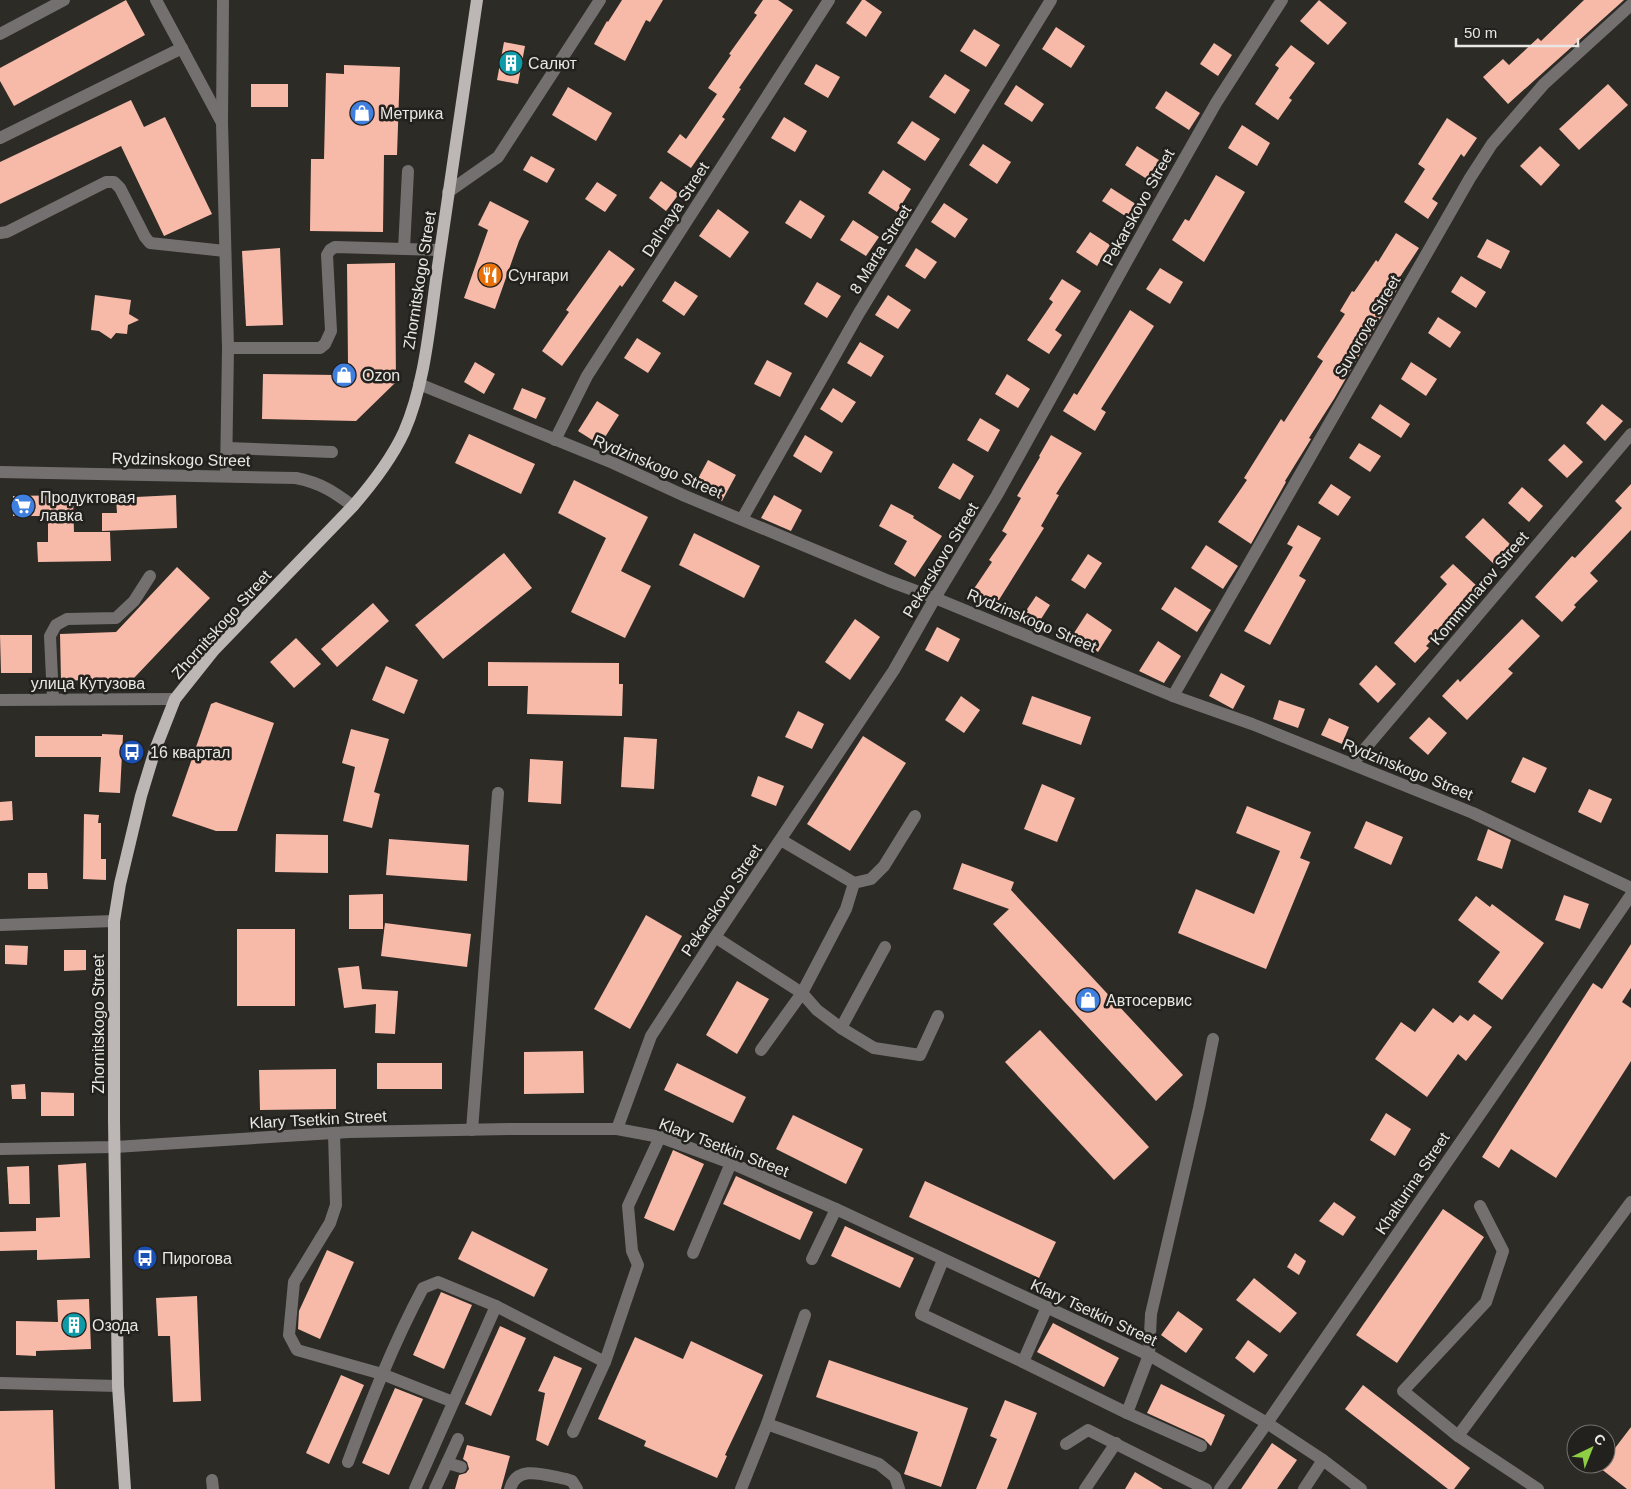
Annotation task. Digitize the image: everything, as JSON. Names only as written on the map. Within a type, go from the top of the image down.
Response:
[{"type":"main road","name":"Zhornitskogo Street","points":[[125,1489],[118,1386],[115,1147],[114,921],[120,884],[141,796],[155,750],[175,699],[214,650],[372,485],[389,460],[410,416],[419,384],[477,0]]},
{"type":"street","points":[[0,34],[64,0]]},
{"type":"street","points":[[156,0],[222,123]]},
{"type":"street","points":[[223,0],[222,123],[228,348],[226,476]]},
{"type":"street","points":[[448,192],[498,157],[600,0]]},
{"type":"street","name":"Dal'naya Street","points":[[555,440],[587,376],[829,0]]},
{"type":"street","name":"8 Marta Street","points":[[742,519],[859,313],[1051,0]]},
{"type":"street","name":"Pekarskovo Street","points":[[617,1129],[651,1036],[894,670],[997,495],[1152,214],[1216,103],[1282,0]]},
{"type":"street","name":"Suvorova Street","points":[[1173,696],[1465,187],[1492,144],[1544,84],[1631,5]]},
{"type":"street","points":[[0,138],[182,48]]},
{"type":"street","points":[[404,248],[408,171]]},
{"type":"street","points":[[0,233],[7,232],[106,182],[114,182],[120,188],[145,237],[150,243],[225,251]]},
{"type":"street","points":[[228,348],[320,348],[325,344],[330,331],[327,255],[335,247],[440,250]]},
{"type":"street","name":"Rydzinskogo Street","points":[[419,384],[889,581],[935,598],[1173,696],[1252,724],[1473,812],[1631,888]]},
{"type":"street","name":"Kommunarov Street","points":[[1352,764],[1631,434]]},
{"type":"street","points":[[226,448],[332,452]]},
{"type":"street","name":"Rydzinskogo Street","points":[[0,472],[296,478],[312,481],[326,487],[353,506]]},
{"type":"street","points":[[53,699],[50,636],[56,625],[67,619],[116,618],[134,601],[150,576]]},
{"type":"street","name":"улица Кутузова","points":[[0,700],[175,699]]},
{"type":"street","points":[[472,1130],[498,793]]},
{"type":"street","points":[[781,840],[854,883],[871,879],[884,866],[915,816]]},
{"type":"street","points":[[761,1050],[802,992],[846,908],[854,883]]},
{"type":"street","name":"Khalturina Street","points":[[1220,1489],[1631,895]]},
{"type":"street","points":[[0,925],[114,921]]},
{"type":"street","points":[[715,938],[802,992],[817,1010],[841,1028],[874,1048],[920,1055],[938,1016]]},
{"type":"street","points":[[841,1028],[885,947]]},
{"type":"street","points":[[1128,1412],[1149,1355],[1152,1314],[1213,1040]]},
{"type":"street","name":"Klary Tsetkin Street","points":[[0,1149],[115,1147],[334,1133],[472,1130],[617,1129],[660,1138],[732,1163],[836,1209],[1149,1355],[1267,1423],[1323,1460],[1361,1489]]},
{"type":"street","points":[[334,1133],[336,1206],[330,1223],[294,1282],[289,1335],[297,1350],[382,1374],[453,1402]]},
{"type":"street","points":[[572,1432],[605,1362],[638,1265],[632,1251],[628,1206],[660,1138]]},
{"type":"street","points":[[693,1252],[732,1163]]},
{"type":"street","points":[[1458,1436],[1631,1202]]},
{"type":"street","points":[[1480,1206],[1502,1251],[1486,1302],[1403,1391],[1458,1436],[1538,1489]]},
{"type":"street","points":[[812,1259],[836,1209]]},
{"type":"street","points":[[943,1260],[921,1314],[1201,1446]]},
{"type":"street","points":[[348,1462],[382,1374],[423,1288],[438,1282],[496,1306],[605,1362]]},
{"type":"street","points":[[415,1489],[496,1306]]},
{"type":"street","points":[[1023,1362],[1048,1307]]},
{"type":"street","points":[[741,1489],[767,1424],[804,1315]]},
{"type":"street","points":[[0,1383],[118,1386]]},
{"type":"street","points":[[767,1424],[880,1464],[895,1476],[899,1489]]},
{"type":"street","points":[[1066,1444],[1088,1430],[1206,1489]]},
{"type":"street","points":[[436,1489],[458,1439]]},
{"type":"street","points":[[1085,1489],[1116,1443]]},
{"type":"street","points":[[1304,1489],[1323,1460]]},
{"type":"street","points":[[447,1463],[461,1467]]},
{"type":"street","points":[[510,1489],[517,1476],[528,1472],[566,1479],[572,1482],[577,1489]]},
{"type":"building","points":[[126,0],[145,35],[14,106],[0,81],[0,68]]},
{"type":"building","points":[[622,0],[663,0],[650,22],[646,20],[625,61],[594,44]]},
{"type":"building","points":[[763,0],[778,0],[793,10],[739,88],[741,89],[722,117],[725,119],[691,168],[667,152],[680,134],[686,139],[717,94],[708,88],[731,55],[729,54],[757,15],[754,13]]},
{"type":"building","points":[[862,0],[865,0],[882,12],[866,37],[846,23]]},
{"type":"building","points":[[1319,0],[1347,23],[1328,45],[1300,21]]},
{"type":"building","points":[[1584,0],[1624,0],[1508,104],[1483,77],[1503,59],[1509,65],[1538,38],[1541,41]]},
{"type":"building","points":[[1056,27],[1085,46],[1071,68],[1042,49]]},
{"type":"building","points":[[974,29],[1000,45],[986,67],[960,51]]},
{"type":"building","name":"Салют","points":[[504,42],[525,46],[518,84],[497,80]]},
{"type":"building","points":[[1214,43],[1232,55],[1218,76],[1200,64]]},
{"type":"building","points":[[1291,45],[1315,63],[1289,98],[1292,100],[1278,120],[1255,104],[1279,68],[1275,65]]},
{"type":"building","points":[[816,64],[840,77],[828,98],[804,84]]},
{"type":"building","points":[[344,65],[400,67],[397,155],[384,155],[383,232],[310,231],[311,159],[324,159],[326,73],[344,74]]},
{"type":"building","points":[[945,74],[970,90],[955,114],[929,97]]},
{"type":"building","points":[[251,84],[288,84],[288,107],[251,107]]},
{"type":"building","points":[[1608,84],[1628,105],[1579,150],[1559,129]]},
{"type":"building","points":[[1016,85],[1044,104],[1032,122],[1004,104]]},
{"type":"building","points":[[568,87],[612,113],[596,141],[552,115]]},
{"type":"building","points":[[1166,91],[1200,113],[1189,130],[1155,108]]},
{"type":"building","points":[[131,100],[144,127],[165,117],[212,214],[164,236],[121,146],[0,204],[0,162]]},
{"type":"building","points":[[784,117],[807,131],[795,152],[771,138]]},
{"type":"building","points":[[1447,118],[1477,138],[1464,157],[1461,154],[1432,199],[1438,203],[1428,219],[1404,202],[1425,169],[1418,164]]},
{"type":"building","points":[[912,121],[940,139],[925,161],[897,143]]},
{"type":"building","points":[[1242,125],[1270,143],[1257,166],[1228,148]]},
{"type":"building","points":[[983,144],[1011,162],[997,184],[969,165]]},
{"type":"building","points":[[1137,146],[1162,162],[1150,181],[1125,165]]},
{"type":"building","points":[[1540,146],[1560,165],[1541,186],[1520,166]]},
{"type":"building","points":[[531,156],[555,169],[547,183],[523,170]]},
{"type":"building","points":[[883,170],[911,189],[897,212],[868,193]]},
{"type":"building","points":[[1216,175],[1245,192],[1204,262],[1172,240],[1185,219],[1189,221]]},
{"type":"building","points":[[661,181],[679,194],[666,211],[649,198]]},
{"type":"building","points":[[597,182],[617,195],[605,212],[585,199]]},
{"type":"building","points":[[1111,188],[1142,208],[1133,221],[1102,201]]},
{"type":"building","points":[[800,200],[825,216],[811,239],[785,223]]},
{"type":"building","points":[[490,201],[529,221],[519,241],[495,309],[464,298],[488,230],[478,225]]},
{"type":"building","points":[[944,203],[968,219],[955,238],[931,222]]},
{"type":"building","points":[[718,209],[749,232],[730,258],[699,236]]},
{"type":"building","points":[[853,220],[879,237],[866,256],[840,240]]},
{"type":"building","points":[[1090,232],[1110,245],[1097,266],[1076,252]]},
{"type":"building","points":[[1396,233],[1419,248],[1400,277],[1403,279],[1334,399],[1309,438],[1311,439],[1285,481],[1251,544],[1218,522],[1247,480],[1244,478],[1281,419],[1284,422],[1323,361],[1317,357],[1345,314],[1340,311],[1352,291],[1354,292],[1376,260],[1378,262]]},
{"type":"building","points":[[1487,239],[1510,251],[1501,269],[1477,257]]},
{"type":"building","points":[[280,248],[283,325],[246,326],[242,251]]},
{"type":"building","points":[[916,248],[937,262],[925,279],[905,266]]},
{"type":"building","points":[[609,250],[635,269],[622,287],[620,285],[562,366],[542,351],[569,312],[566,310]]},
{"type":"building","points":[[395,263],[396,382],[356,421],[262,419],[263,374],[336,375],[348,364],[347,264]]},
{"type":"building","points":[[1160,268],[1183,282],[1170,304],[1146,289]]},
{"type":"building","points":[[1461,276],[1486,292],[1476,308],[1451,292]]},
{"type":"building","points":[[1062,279],[1081,291],[1055,330],[1062,335],[1049,354],[1027,340],[1053,302],[1049,299]]},
{"type":"building","points":[[675,281],[698,296],[684,316],[662,301]]},
{"type":"building","points":[[817,282],[841,296],[827,318],[804,304]]},
{"type":"building","points":[[95,295],[131,300],[129,314],[139,320],[128,325],[127,334],[116,333],[111,339],[99,331],[91,330]]},
{"type":"building","points":[[888,295],[911,310],[898,329],[875,315]]},
{"type":"building","points":[[1130,310],[1154,326],[1101,409],[1106,412],[1095,431],[1063,411],[1074,393],[1077,395]]},
{"type":"building","points":[[1438,317],[1461,332],[1450,348],[1428,333]]},
{"type":"building","points":[[637,338],[661,353],[648,373],[624,358]]},
{"type":"building","points":[[860,342],[884,356],[871,377],[847,363]]},
{"type":"building","points":[[767,360],[792,373],[780,397],[754,384]]},
{"type":"building","points":[[475,362],[495,374],[484,394],[464,382]]},
{"type":"building","points":[[1411,362],[1437,379],[1426,396],[1401,379]]},
{"type":"building","points":[[1007,374],[1030,389],[1018,408],[995,394]]},
{"type":"building","points":[[522,388],[546,398],[536,419],[513,409]]},
{"type":"building","points":[[833,388],[856,402],[842,423],[820,409]]},
{"type":"building","points":[[597,401],[619,415],[600,445],[578,431]]},
{"type":"building","points":[[1380,404],[1410,424],[1401,438],[1371,418]]},
{"type":"building","points":[[1602,404],[1623,421],[1605,441],[1586,423]]},
{"type":"building","points":[[980,418],[1000,430],[988,452],[967,440]]},
{"type":"building","points":[[469,434],[535,464],[521,494],[455,463]]},
{"type":"building","points":[[805,435],[833,452],[821,473],[793,456]]},
{"type":"building","points":[[1051,435],[1082,453],[1056,494],[1059,495],[1041,526],[1044,528],[992,611],[969,596],[992,562],[989,560],[1007,534],[1002,531],[1021,498],[1017,496]]},
{"type":"building","points":[[1359,443],[1381,456],[1370,472],[1349,458]]},
{"type":"building","points":[[1564,444],[1583,462],[1567,478],[1548,460]]},
{"type":"building","points":[[708,460],[736,475],[722,501],[694,486]]},
{"type":"building","points":[[953,463],[974,476],[960,500],[938,488]]},
{"type":"building","points":[[574,480],[648,517],[621,571],[651,586],[625,638],[571,612],[606,538],[558,513]]},
{"type":"building","points":[[1331,484],[1351,497],[1338,516],[1318,503]]},
{"type":"building","points":[[1631,484],[1631,530],[1590,573],[1598,581],[1574,605],[1576,607],[1562,622],[1535,597],[1572,556],[1575,558],[1622,508],[1615,501]]},
{"type":"building","points":[[1522,487],[1543,506],[1529,522],[1508,503]]},
{"type":"building","points":[[73,495],[74,532],[110,532],[111,561],[38,562],[37,542],[48,542],[48,516],[13,516],[13,496]]},
{"type":"building","points":[[176,495],[177,528],[102,531],[102,513],[117,513],[116,498]]},
{"type":"building","points":[[774,495],[802,510],[791,531],[761,518]]},
{"type":"building","points":[[891,504],[914,516],[913,518],[942,536],[915,577],[894,564],[907,541],[879,526]]},
{"type":"building","points":[[1483,518],[1512,546],[1495,565],[1465,537]]},
{"type":"building","points":[[1298,525],[1321,538],[1299,576],[1306,580],[1270,645],[1244,631],[1293,547],[1287,544]]},
{"type":"building","points":[[694,533],[760,566],[744,598],[679,565]]},
{"type":"building","points":[[1206,545],[1238,566],[1223,589],[1191,568]]},
{"type":"building","points":[[504,553],[532,588],[443,659],[415,625]]},
{"type":"building","points":[[1088,554],[1102,563],[1085,589],[1071,580]]},
{"type":"building","points":[[1453,564],[1478,587],[1450,617],[1452,618],[1426,646],[1429,648],[1415,663],[1394,643],[1447,584],[1440,577]]},
{"type":"building","points":[[177,567],[210,598],[134,678],[61,681],[60,634],[116,632]]},
{"type":"building","points":[[1175,587],[1211,610],[1197,632],[1161,609]]},
{"type":"building","points":[[1036,596],[1050,605],[1034,630],[1019,621]]},
{"type":"building","points":[[373,603],[389,621],[337,667],[321,649]]},
{"type":"building","points":[[1087,613],[1112,630],[1098,652],[1072,636]]},
{"type":"building","points":[[855,619],[880,637],[850,680],[825,662]]},
{"type":"building","points":[[1522,619],[1540,636],[1508,669],[1513,673],[1467,720],[1442,696],[1458,679],[1460,682]]},
{"type":"building","points":[[937,627],[960,639],[948,662],[925,650]]},
{"type":"building","points":[[0,635],[32,635],[32,673],[1,673]]},
{"type":"building","points":[[296,638],[321,664],[294,688],[270,662]]},
{"type":"building","points":[[1158,641],[1181,656],[1164,683],[1139,671]]},
{"type":"building","points":[[488,662],[619,663],[619,684],[623,684],[622,716],[527,714],[528,686],[488,686]]},
{"type":"building","points":[[1376,665],[1396,684],[1378,703],[1359,684]]},
{"type":"building","points":[[386,666],[418,680],[404,714],[372,700]]},
{"type":"building","points":[[1221,673],[1245,686],[1233,709],[1209,696]]},
{"type":"building","points":[[961,696],[980,710],[964,733],[945,720]]},
{"type":"building","points":[[1032,696],[1091,717],[1081,745],[1022,724]]},
{"type":"building","points":[[1279,700],[1305,709],[1298,728],[1273,719]]},
{"type":"building","points":[[216,702],[274,723],[237,831],[216,831],[172,816],[211,704]]},
{"type":"building","points":[[798,711],[824,724],[812,749],[785,737]]},
{"type":"building","points":[[1429,717],[1447,733],[1428,755],[1409,738]]},
{"type":"building","points":[[1329,718],[1349,727],[1342,744],[1321,735]]},
{"type":"building","points":[[351,729],[389,739],[374,792],[380,794],[372,828],[343,821],[355,767],[342,763]]},
{"type":"building","points":[[102,734],[123,735],[120,793],[99,792],[101,757],[35,757],[35,736],[102,736]]},
{"type":"building","points":[[863,736],[906,763],[850,851],[807,824]]},
{"type":"building","points":[[624,737],[657,739],[654,789],[621,787]]},
{"type":"building","points":[[1523,757],[1547,768],[1535,793],[1511,782]]},
{"type":"building","points":[[530,759],[563,761],[561,804],[528,802]]},
{"type":"building","points":[[758,776],[784,786],[776,806],[751,796]]},
{"type":"building","points":[[1042,784],[1075,798],[1057,842],[1024,829]]},
{"type":"building","points":[[1589,789],[1612,799],[1601,823],[1578,812]]},
{"type":"building","points":[[12,801],[13,820],[0,821],[0,802]]},
{"type":"building","points":[[1247,806],[1311,832],[1300,858],[1310,862],[1266,969],[1178,933],[1196,889],[1254,914],[1280,851],[1236,833]]},
{"type":"building","points":[[84,814],[99,815],[98,823],[101,823],[101,859],[106,859],[106,880],[83,879]]},
{"type":"building","points":[[1366,821],[1403,837],[1391,865],[1354,848]]},
{"type":"building","points":[[1488,829],[1511,840],[1502,869],[1477,860]]},
{"type":"building","points":[[276,834],[328,835],[328,873],[275,872]]},
{"type":"building","points":[[389,839],[469,845],[467,881],[386,875]]},
{"type":"building","name":"Автосервис","points":[[962,863],[1014,882],[1011,890],[1183,1075],[1156,1101],[993,924],[1009,909],[953,889]]},
{"type":"building","points":[[28,873],[47,873],[48,889],[28,889]]},
{"type":"building","points":[[383,894],[383,929],[349,929],[349,895]]},
{"type":"building","points":[[1564,895],[1589,904],[1580,929],[1555,920]]},
{"type":"building","points":[[1476,896],[1490,907],[1492,904],[1544,943],[1502,1000],[1478,982],[1500,952],[1458,920]]},
{"type":"building","points":[[646,915],[682,936],[630,1029],[594,1009]]},
{"type":"building","points":[[385,923],[471,934],[467,967],[381,956]]},
{"type":"building","points":[[237,929],[295,929],[295,1006],[237,1006]]},
{"type":"building","points":[[1631,944],[1631,988],[1622,1002],[1631,1008],[1631,1061],[1556,1178],[1511,1149],[1499,1168],[1482,1157],[1593,983],[1602,989]]},
{"type":"building","points":[[5,945],[28,946],[27,965],[5,964]]},
{"type":"building","points":[[64,950],[86,950],[86,970],[64,971]]},
{"type":"building","points":[[359,966],[362,989],[398,991],[395,1034],[375,1033],[376,1004],[344,1008],[338,968]]},
{"type":"building","points":[[737,981],[769,999],[737,1054],[706,1035]]},
{"type":"building","points":[[1433,1008],[1453,1023],[1460,1015],[1468,1021],[1474,1014],[1492,1027],[1466,1061],[1458,1054],[1427,1097],[1375,1059],[1401,1022],[1415,1032]]},
{"type":"building","points":[[1040,1030],[1149,1147],[1114,1180],[1005,1062]]},
{"type":"building","points":[[583,1051],[584,1093],[524,1094],[524,1052]]},
{"type":"building","points":[[377,1063],[442,1063],[442,1089],[377,1089]]},
{"type":"building","points":[[677,1063],[746,1097],[733,1123],[664,1090]]},
{"type":"building","points":[[336,1069],[336,1109],[260,1110],[259,1070]]},
{"type":"building","points":[[25,1084],[26,1099],[12,1099],[11,1085]]},
{"type":"building","points":[[41,1092],[74,1093],[74,1116],[41,1116]]},
{"type":"building","points":[[1386,1113],[1411,1129],[1395,1156],[1370,1140]]},
{"type":"building","points":[[793,1115],[863,1149],[846,1184],[776,1149]]},
{"type":"building","points":[[673,1150],[704,1164],[674,1231],[644,1218]]},
{"type":"building","points":[[86,1163],[90,1258],[37,1260],[37,1250],[0,1251],[0,1232],[36,1231],[36,1218],[60,1217],[58,1165]]},
{"type":"building","points":[[29,1166],[30,1204],[9,1204],[7,1167]]},
{"type":"building","points":[[736,1176],[813,1212],[800,1240],[723,1204]]},
{"type":"building","points":[[925,1181],[1056,1242],[1039,1278],[909,1217]]},
{"type":"building","points":[[1334,1202],[1356,1217],[1343,1236],[1319,1221]]},
{"type":"building","points":[[1443,1209],[1484,1237],[1397,1363],[1356,1335]]},
{"type":"building","points":[[845,1226],[914,1258],[900,1288],[831,1256]]},
{"type":"building","points":[[472,1231],[548,1269],[534,1297],[458,1259]]},
{"type":"building","points":[[327,1250],[354,1262],[320,1339],[298,1329],[299,1311]]},
{"type":"building","points":[[1295,1253],[1306,1261],[1299,1275],[1287,1267]]},
{"type":"building","points":[[1254,1278],[1297,1313],[1280,1333],[1236,1300]]},
{"type":"building","points":[[441,1292],[472,1305],[444,1369],[413,1355]]},
{"type":"building","points":[[197,1296],[201,1401],[173,1402],[170,1336],[158,1336],[156,1298]]},
{"type":"building","points":[[89,1299],[91,1349],[36,1351],[36,1356],[16,1355],[16,1321],[58,1322],[57,1300]]},
{"type":"building","points":[[1178,1311],[1203,1329],[1186,1353],[1161,1335]]},
{"type":"building","points":[[1053,1323],[1119,1358],[1104,1387],[1037,1352]]},
{"type":"building","points":[[500,1326],[526,1338],[491,1416],[465,1404]]},
{"type":"building","points":[[635,1337],[683,1359],[691,1341],[763,1375],[725,1455],[727,1456],[717,1478],[644,1446],[646,1441],[598,1419]]},
{"type":"building","points":[[1248,1340],[1268,1355],[1254,1373],[1235,1358]]},
{"type":"building","points":[[554,1356],[582,1368],[548,1446],[536,1440],[545,1393],[538,1391]]},
{"type":"building","points":[[829,1360],[968,1408],[941,1487],[904,1474],[918,1432],[816,1397]]},
{"type":"building","points":[[341,1375],[364,1385],[329,1464],[306,1453]]},
{"type":"building","points":[[1161,1384],[1225,1415],[1211,1446],[1204,1439],[1147,1413]]},
{"type":"building","points":[[1363,1385],[1470,1468],[1454,1489],[1448,1489],[1345,1409]]},
{"type":"building","points":[[395,1388],[423,1399],[389,1475],[362,1463]]},
{"type":"building","points":[[1005,1400],[1037,1413],[1007,1489],[976,1489],[997,1439],[990,1436]]},
{"type":"building","points":[[53,1410],[55,1489],[0,1489],[0,1411]]},
{"type":"building","points":[[1631,1427],[1631,1489],[1627,1489],[1608,1474],[1616,1474],[1616,1447]]},
{"type":"building","points":[[1272,1443],[1297,1460],[1277,1489],[1241,1489]]},
{"type":"building","points":[[467,1445],[510,1456],[501,1489],[455,1489],[459,1475],[466,1473],[469,1469],[467,1462],[463,1459]]},
{"type":"building","points":[[1135,1472],[1163,1489],[1125,1489]]},
{"type":"place","name":"Салют","points":[[511,63]]},
{"type":"place","name":"Метрика","points":[[362,113]]},
{"type":"place","name":"Сунгари","points":[[490,275]]},
{"type":"place","name":"Ozon","points":[[344,375]]},
{"type":"place","name":"Продуктовая лавка","points":[[23,506]]},
{"type":"place","name":"16 квартал","points":[[132,752]]},
{"type":"place","name":"Автосервис","points":[[1088,1000]]},
{"type":"place","name":"Пирогова","points":[[145,1258]]},
{"type":"place","name":"Озода","points":[[74,1325]]}]
